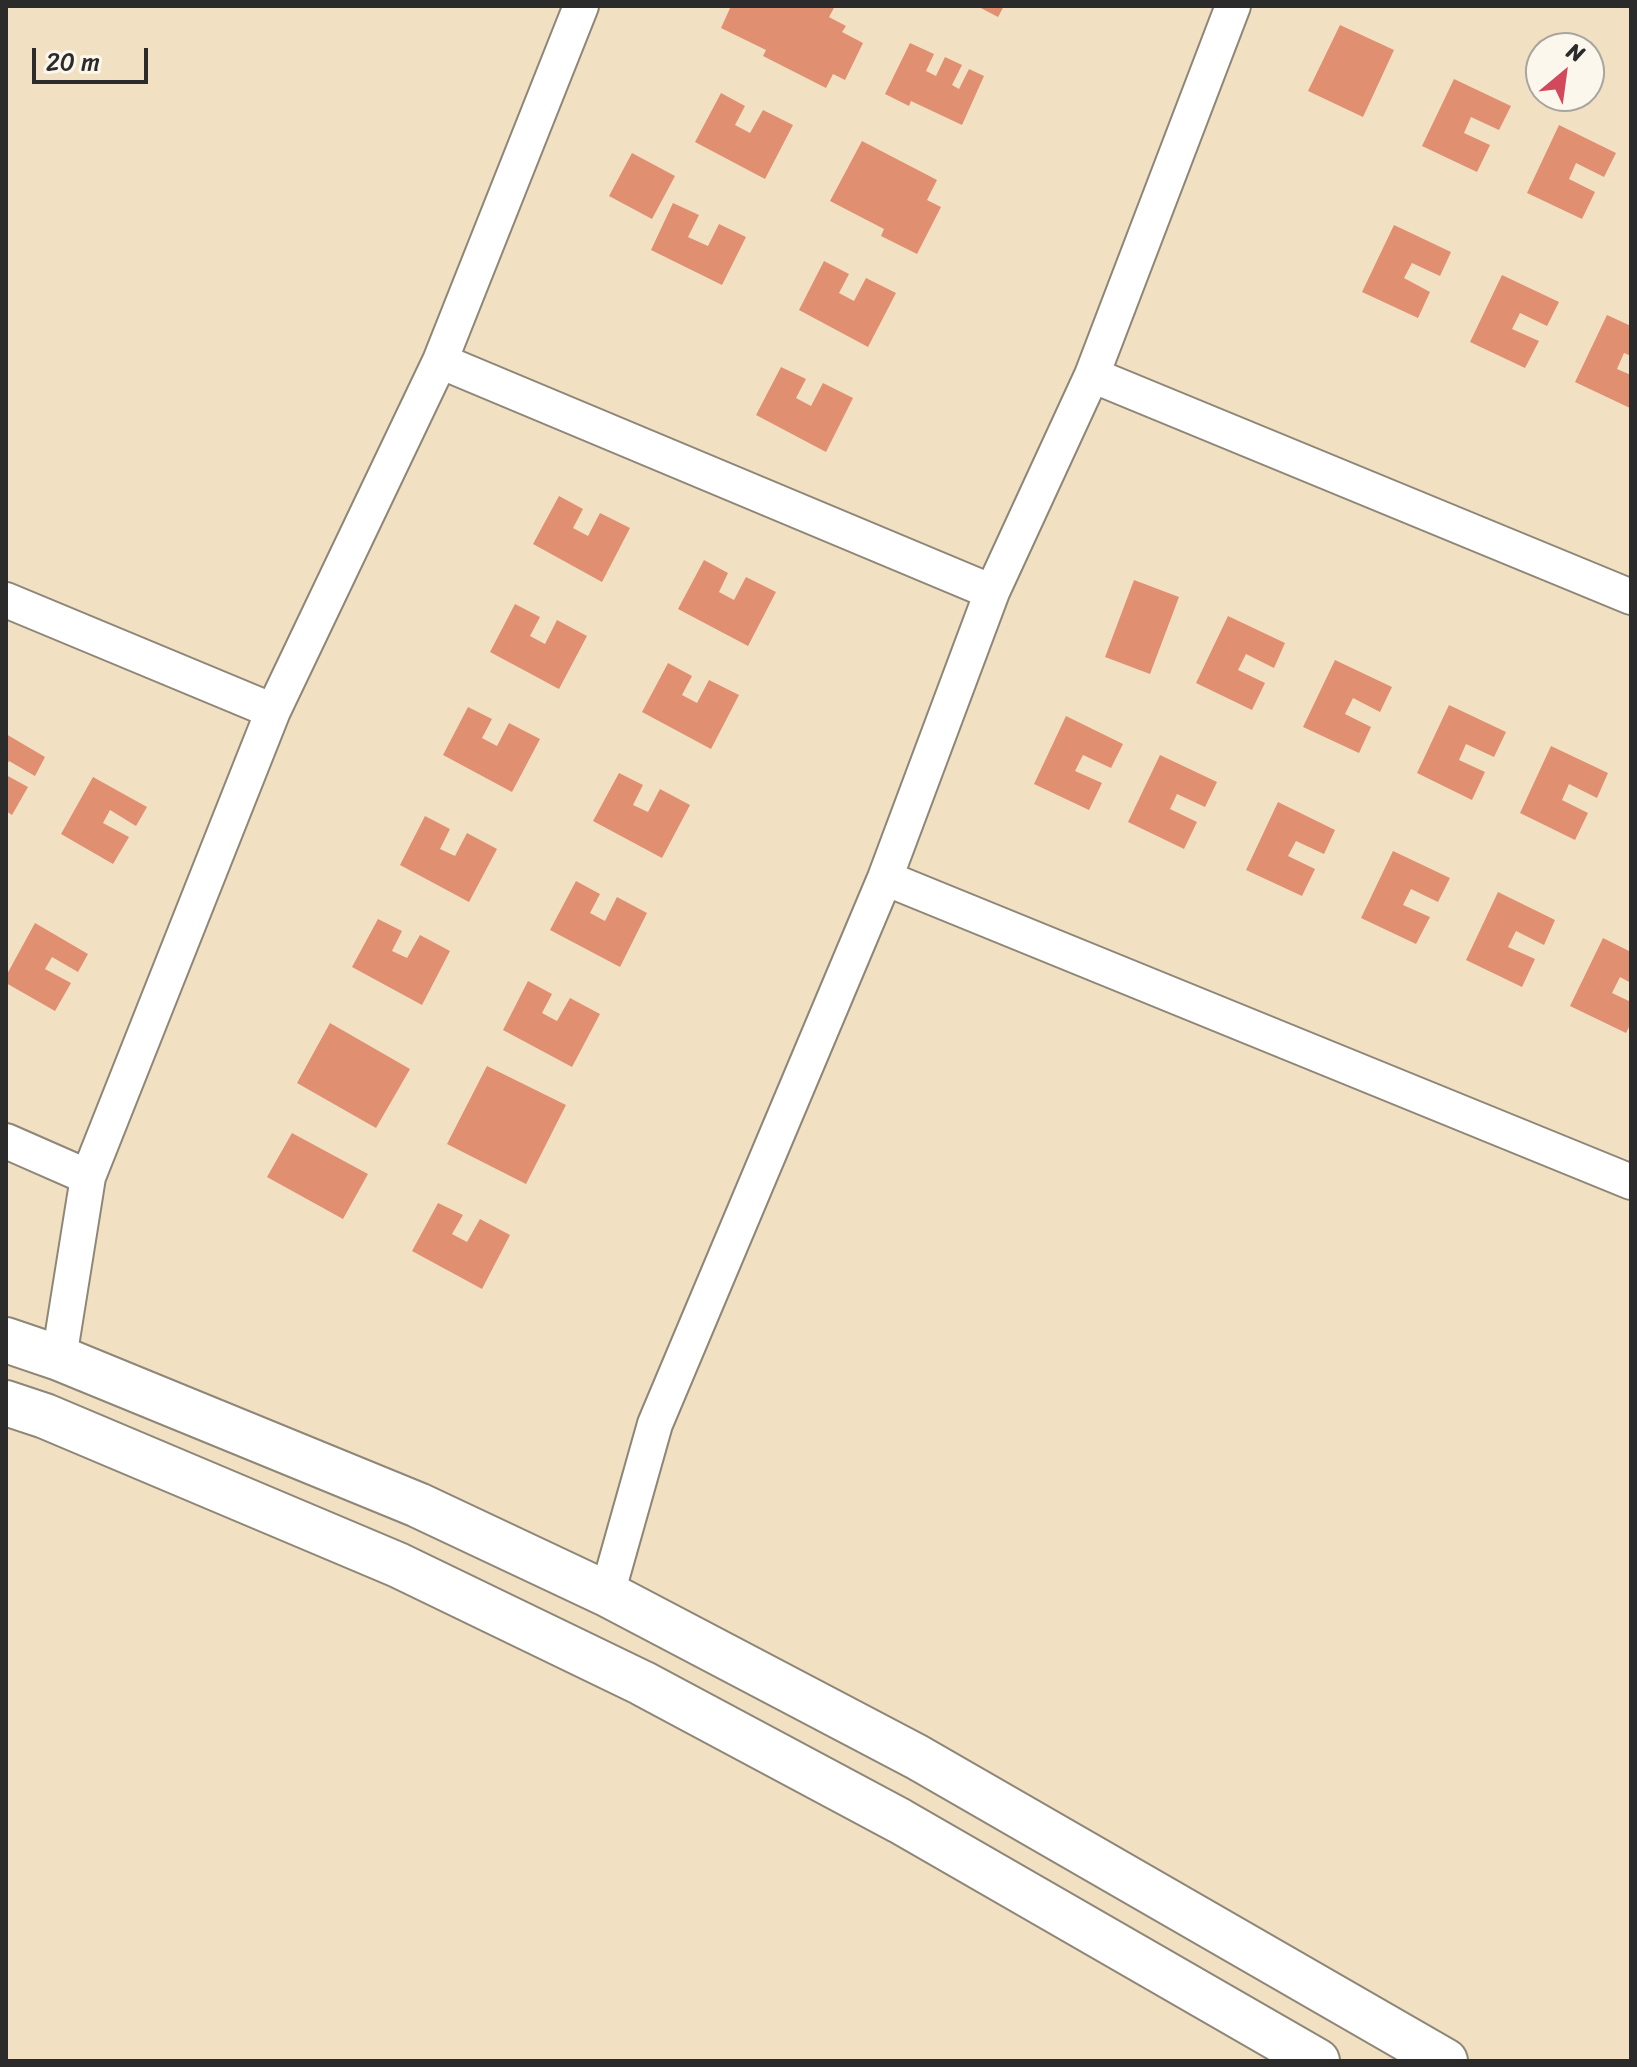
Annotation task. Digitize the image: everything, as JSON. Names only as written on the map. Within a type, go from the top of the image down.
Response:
[{"type":"main road","points":[[6,1340],[59,1358],[418,1505],[607,1594],[917,1757],[1445,2061]]},
{"type":"main road","points":[[6,1403],[45,1416],[398,1565],[642,1683],[914,1829],[1317,2061]]},
{"type":"street","points":[[59,1358],[88,1177],[273,711],[440,361],[581,6]]},
{"type":"street","points":[[607,1594],[655,1424],[885,878],[992,592],[1092,375],[1233,6]]},
{"type":"street","points":[[440,361],[992,592]]},
{"type":"street","points":[[1092,375],[1631,597]]},
{"type":"street","points":[[6,600],[273,711]]},
{"type":"street","points":[[885,878],[1631,1182]]},
{"type":"street","points":[[6,1141],[88,1177]]},
{"type":"building","points":[[731,6],[835,6],[829,17],[846,26],[842,32],[863,43],[845,80],[833,74],[826,88],[763,56],[766,50],[721,28]]},
{"type":"building","points":[[977,6],[1004,6],[998,17]]},
{"type":"building","points":[[1340,25],[1394,50],[1363,117],[1308,91]]},
{"type":"building","points":[[910,43],[934,54],[926,71],[936,76],[945,57],[962,65],[952,85],[959,89],[969,69],[984,76],[962,125],[911,101],[909,106],[885,94]]},
{"type":"building","points":[[1454,79],[1511,106],[1499,130],[1471,117],[1464,133],[1490,145],[1477,172],[1422,146]]},
{"type":"building","points":[[721,93],[745,106],[735,125],[750,133],[763,110],[793,125],[765,179],[695,142]]},
{"type":"building","points":[[1559,125],[1616,153],[1604,177],[1576,163],[1569,179],[1595,192],[1582,219],[1527,193]]},
{"type":"building","points":[[862,141],[937,180],[927,200],[941,207],[917,254],[881,236],[884,229],[830,201]]},
{"type":"building","points":[[632,153],[675,176],[652,219],[609,196]]},
{"type":"building","points":[[673,203],[699,215],[688,237],[708,246],[719,224],[746,237],[722,285],[651,250]]},
{"type":"building","points":[[1394,225],[1451,252],[1440,276],[1412,263],[1404,278],[1430,292],[1418,318],[1362,292]]},
{"type":"building","points":[[824,261],[849,274],[839,293],[854,301],[866,278],[896,293],[868,347],[799,310]]},
{"type":"building","points":[[1502,275],[1559,302],[1547,326],[1520,313],[1512,329],[1539,341],[1525,368],[1470,342]]},
{"type":"building","points":[[1607,315],[1631,326],[1631,356],[1624,353],[1617,369],[1631,375],[1630,408],[1575,382]]},
{"type":"building","points":[[781,367],[806,379],[796,398],[811,406],[823,383],[853,398],[826,452],[756,415]]},
{"type":"building","points":[[559,496],[583,509],[573,528],[588,536],[600,513],[630,528],[602,582],[533,544]]},
{"type":"building","points":[[704,560],[728,573],[719,592],[734,600],[746,577],[776,592],[748,646],[678,609]]},
{"type":"building","points":[[1134,580],[1179,597],[1150,674],[1105,657]]},
{"type":"building","points":[[515,604],[540,617],[530,636],[545,644],[557,620],[587,636],[559,689],[490,652]]},
{"type":"building","points":[[1228,616],[1285,643],[1274,668],[1246,654],[1238,670],[1265,683],[1252,710],[1196,683]]},
{"type":"building","points":[[1335,660],[1392,687],[1380,712],[1353,698],[1345,714],[1371,727],[1359,753],[1303,727]]},
{"type":"building","points":[[668,663],[692,676],[682,695],[697,703],[709,680],[739,695],[711,749],[642,712]]},
{"type":"building","points":[[1449,705],[1506,732],[1494,757],[1466,744],[1459,760],[1485,772],[1472,800],[1417,773]]},
{"type":"building","points":[[468,707],[492,719],[482,738],[497,746],[509,723],[540,739],[512,792],[443,755]]},
{"type":"building","points":[[1066,716],[1123,744],[1111,768],[1083,755],[1075,771],[1102,783],[1089,810],[1034,784]]},
{"type":"building","points":[[6,734],[45,757],[35,776],[9,761],[6,766]]},
{"type":"building","points":[[1551,746],[1608,773],[1597,798],[1569,784],[1562,800],[1588,813],[1575,840],[1520,813]]},
{"type":"building","points":[[1160,755],[1217,782],[1205,807],[1177,794],[1170,809],[1197,822],[1184,849],[1128,822]]},
{"type":"building","points":[[619,773],[643,785],[633,805],[648,812],[660,789],[690,805],[662,858],[593,821]]},
{"type":"building","points":[[6,775],[28,787],[12,815],[6,811]]},
{"type":"building","points":[[93,777],[147,807],[136,826],[110,810],[103,823],[129,837],[113,864],[61,834]]},
{"type":"building","points":[[1278,802],[1335,830],[1324,854],[1296,841],[1288,856],[1315,869],[1302,896],[1246,870]]},
{"type":"building","points":[[425,816],[450,829],[440,849],[455,856],[467,833],[497,849],[469,902],[400,865]]},
{"type":"building","points":[[1393,851],[1450,878],[1438,902],[1411,889],[1403,905],[1430,917],[1416,944],[1361,918]]},
{"type":"building","points":[[576,881],[600,894],[590,913],[605,921],[617,897],[647,913],[620,967],[550,930]]},
{"type":"building","points":[[1498,892],[1555,920],[1544,945],[1516,931],[1508,947],[1535,959],[1522,987],[1466,960]]},
{"type":"building","points":[[378,919],[402,931],[392,951],[407,958],[420,935],[450,951],[422,1005],[352,967]]},
{"type":"building","points":[[35,923],[88,954],[78,972],[52,957],[45,969],[71,983],[55,1011],[6,983],[6,976]]},
{"type":"building","points":[[1603,938],[1631,952],[1631,983],[1620,977],[1612,993],[1631,1002],[1631,1023],[1626,1033],[1570,1006]]},
{"type":"building","points":[[528,981],[552,994],[542,1013],[557,1021],[570,998],[600,1014],[572,1067],[503,1030]]},
{"type":"building","points":[[330,1023],[410,1069],[376,1128],[297,1083]]},
{"type":"building","points":[[487,1066],[566,1105],[526,1184],[447,1144]]},
{"type":"building","points":[[292,1133],[368,1174],[343,1219],[267,1177]]},
{"type":"building","points":[[438,1203],[463,1215],[452,1234],[467,1242],[480,1219],[510,1235],[482,1289],[412,1251]]}]
